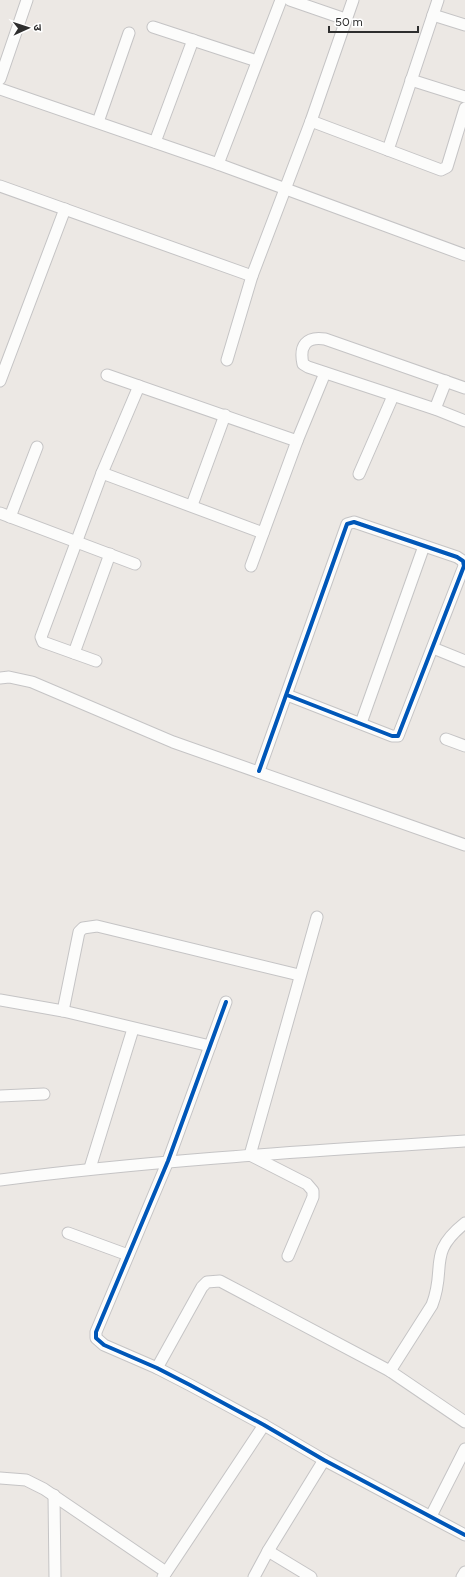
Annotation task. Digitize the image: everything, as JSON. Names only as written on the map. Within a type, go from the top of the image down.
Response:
[{"type":"street","points":[[0,79],[27,0]]},
{"type":"street","points":[[218,164],[281,0]]},
{"type":"street","points":[[290,0],[345,19]]},
{"type":"street","points":[[227,360],[252,276],[311,121],[345,19],[353,0]]},
{"type":"street","points":[[388,150],[438,0]]},
{"type":"street","points":[[433,15],[465,25]]},
{"type":"street","points":[[153,27],[257,61]]},
{"type":"street","points":[[98,122],[129,33]]},
{"type":"street","points":[[155,142],[193,40]]},
{"type":"street","points":[[411,80],[465,97]]},
{"type":"street","points":[[0,89],[218,164],[465,256]]},
{"type":"street","points":[[311,121],[444,169],[447,167],[465,108]]},
{"type":"street","points":[[0,186],[252,276]]},
{"type":"street","points":[[0,381],[65,209]]},
{"type":"street","points":[[465,388],[325,339],[315,337],[303,347],[301,354],[303,364],[325,373],[435,409],[465,421]]},
{"type":"street","points":[[251,566],[297,441],[325,373]]},
{"type":"street","points":[[107,375],[297,441]]},
{"type":"street","points":[[435,409],[446,381]]},
{"type":"street","points":[[96,661],[43,642],[41,637],[102,473],[139,386]]},
{"type":"street","points":[[359,474],[393,396]]},
{"type":"street","points":[[192,505],[225,415]]},
{"type":"street","points":[[37,447],[5,515],[135,564]]},
{"type":"street","points":[[102,473],[192,505],[263,533]]},
{"type":"street","points":[[259,771],[347,524],[354,522],[457,556],[463,561],[464,566],[400,734],[396,737],[392,736],[287,695]]},
{"type":"street","points":[[361,723],[424,546]]},
{"type":"street","points":[[74,653],[110,554]]},
{"type":"street","points":[[433,648],[465,661]]},
{"type":"street","points":[[0,678],[9,677],[32,682],[173,742],[259,771],[465,845]]},
{"type":"street","points":[[446,739],[465,746]]},
{"type":"street","points":[[250,1155],[316,917]]},
{"type":"street","points":[[63,1011],[79,932],[88,927],[97,926],[299,975]]},
{"type":"street","points":[[0,1000],[63,1011],[210,1046]]},
{"type":"street","points":[[226,1002],[168,1162],[96,1332],[96,1338],[104,1345],[157,1368],[264,1425],[324,1460],[465,1535]]},
{"type":"street","points":[[90,1168],[133,1028]]},
{"type":"street","points":[[0,1096],[44,1094]]},
{"type":"street","points":[[0,1180],[90,1168],[250,1155],[465,1141]]},
{"type":"street","points":[[250,1155],[307,1184],[314,1191],[313,1197],[288,1256]]},
{"type":"street","points":[[390,1371],[432,1305],[435,1296],[439,1255],[442,1247],[446,1240],[465,1223]]},
{"type":"street","points":[[68,1233],[128,1255]]},
{"type":"street","points":[[157,1368],[202,1287],[207,1282],[213,1280],[220,1281],[390,1371],[465,1422]]},
{"type":"street","points":[[0,1478],[26,1480],[54,1495],[164,1575],[264,1425]]},
{"type":"street","points":[[431,1516],[465,1449]]},
{"type":"street","points":[[254,1577],[268,1551],[324,1460]]},
{"type":"street","points":[[54,1495],[55,1577]]},
{"type":"street","points":[[268,1551],[311,1577]]},
{"type":"street","points":[[462,1577],[465,1572]]},
{"type":"cycle path","points":[[259,771],[347,524],[354,522],[457,557],[463,561],[464,566],[398,736],[392,736],[287,695]]},
{"type":"cycle path","points":[[226,1002],[168,1161],[96,1332],[96,1338],[104,1345],[157,1368],[190,1385],[264,1425],[324,1460],[465,1535]]}]
